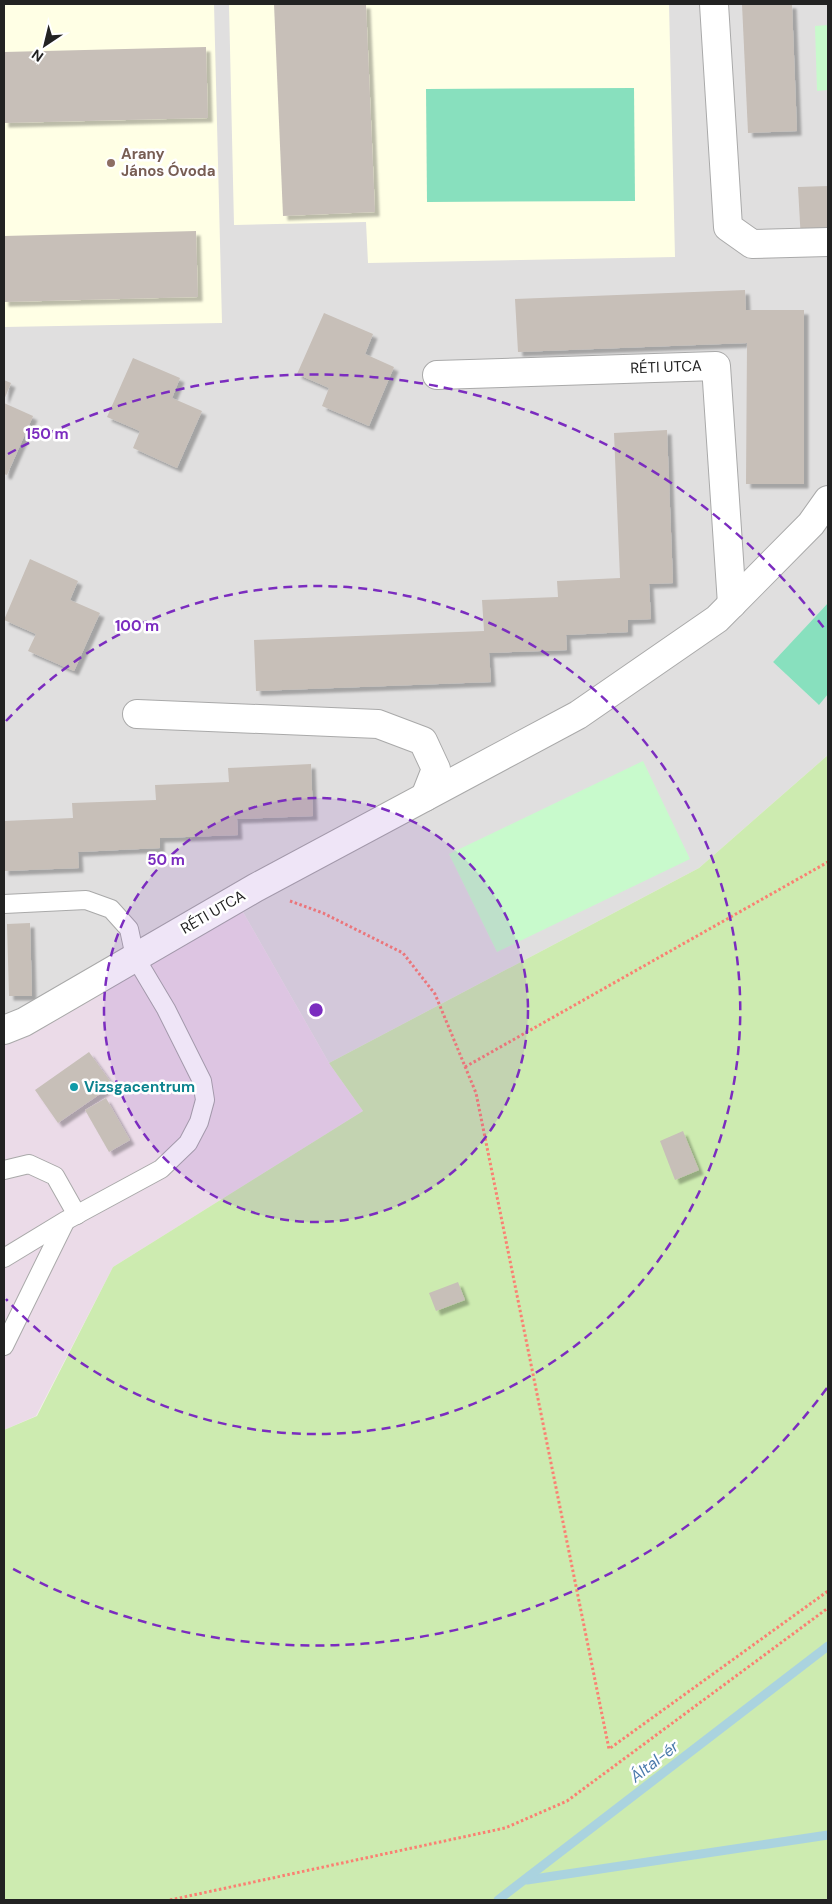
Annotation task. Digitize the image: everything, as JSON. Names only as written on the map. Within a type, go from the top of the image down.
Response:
[{"type":"street","points":[[714,4],[728,228],[752,244],[828,242]]},
{"type":"street","name":"RÉTI UTCA","points":[[437,374],[716,366],[732,604]]},
{"type":"street","name":"RÉTI UTCA","points":[[4,1030],[24,1022],[255,888],[578,715],[717,619],[811,524],[828,500]]},
{"type":"street","points":[[136,714],[378,724],[423,741],[436,769],[425,797]]},
{"type":"lane","points":[[4,904],[86,900],[112,909],[129,928],[135,957],[166,1009],[202,1081],[205,1100],[199,1122],[188,1143],[162,1169],[71,1218],[4,1258]]},
{"type":"lane","points":[[4,1170],[29,1164],[55,1176],[71,1218],[4,1346]]},
{"type":"path","points":[[464,1067],[828,862]]},
{"type":"path","points":[[255,888],[323,913],[403,953],[435,994],[476,1093],[609,1749],[828,1591]]},
{"type":"path","points":[[170,1900],[505,1828],[568,1801],[828,1608]]},
{"type":"shaded area","points":[[4,4],[828,4],[828,603],[773,662],[818,704],[828,694],[828,755],[699,868],[329,1063],[243,912],[4,1042]]},
{"type":"shaded area","name":"Arany János Óvoda","points":[[4,4],[214,4],[222,323],[4,327]]},
{"type":"shaded area","points":[[229,4],[669,4],[675,257],[368,263],[366,222],[234,225]]},
{"type":"shaded area","points":[[243,912],[329,1063],[363,1111],[113,1267],[36,1416],[4,1430],[4,1042],[121,975]]},
{"type":"green space","points":[[828,25],[828,90],[817,91],[815,26]]},
{"type":"green space","points":[[634,88],[635,201],[427,202],[426,89]]},
{"type":"green space","points":[[828,603],[828,694],[819,705],[773,662]]},
{"type":"green space","points":[[828,755],[828,1900],[4,1900],[4,1430],[37,1416],[113,1267],[363,1111],[329,1063],[699,868]]},
{"type":"green space","points":[[643,761],[690,859],[497,952],[449,854]]},
{"type":"building","points":[[274,4],[366,4],[375,212],[283,216]]},
{"type":"building","points":[[742,4],[792,4],[797,131],[748,133]]},
{"type":"building","points":[[206,47],[208,118],[4,123],[4,52]]},
{"type":"building","points":[[828,186],[828,240],[801,241],[798,187]]},
{"type":"building","points":[[196,231],[198,297],[4,302],[4,236]]},
{"type":"building","points":[[745,290],[746,310],[804,310],[804,484],[746,484],[747,343],[518,352],[515,299]]},
{"type":"building","points":[[324,313],[373,334],[365,354],[394,367],[369,426],[322,406],[329,388],[297,374]]},
{"type":"building","points":[[133,358],[180,378],[172,398],[202,411],[177,468],[133,448],[140,431],[107,417]]},
{"type":"building","points":[[4,380],[11,383],[4,400]]},
{"type":"building","points":[[4,403],[33,416],[7,475],[4,474]]},
{"type":"building","points":[[667,430],[673,583],[649,584],[651,619],[628,620],[628,632],[566,635],[567,650],[489,653],[491,682],[256,691],[254,640],[484,631],[482,600],[558,597],[557,581],[620,578],[614,433]]},
{"type":"building","points":[[30,559],[78,581],[70,600],[100,613],[74,671],[28,651],[36,634],[4,620]]},
{"type":"building","points":[[311,764],[313,816],[237,819],[238,835],[160,838],[160,848],[78,852],[79,868],[4,871],[4,821],[73,818],[72,803],[156,800],[155,785],[229,782],[228,768]]},
{"type":"building","points":[[30,923],[32,996],[9,996],[7,924]]},
{"type":"building","name":"Vizsgacentrum","points":[[89,1052],[113,1085],[58,1123],[35,1090]]},
{"type":"building","points":[[106,1098],[130,1140],[109,1152],[85,1110]]},
{"type":"building","points":[[683,1131],[699,1170],[675,1180],[660,1141]]},
{"type":"building","points":[[458,1282],[465,1300],[436,1311],[429,1293]]},
{"type":"waterway","name":"Által-ér","points":[[498,1900],[828,1646]]},
{"type":"waterway","points":[[527,1880],[828,1835]]},
{"type":"place","name":"Arany János Óvoda","points":[[111,163]]},
{"type":"place","name":"Vizsgacentrum","points":[[74,1087]]}]
